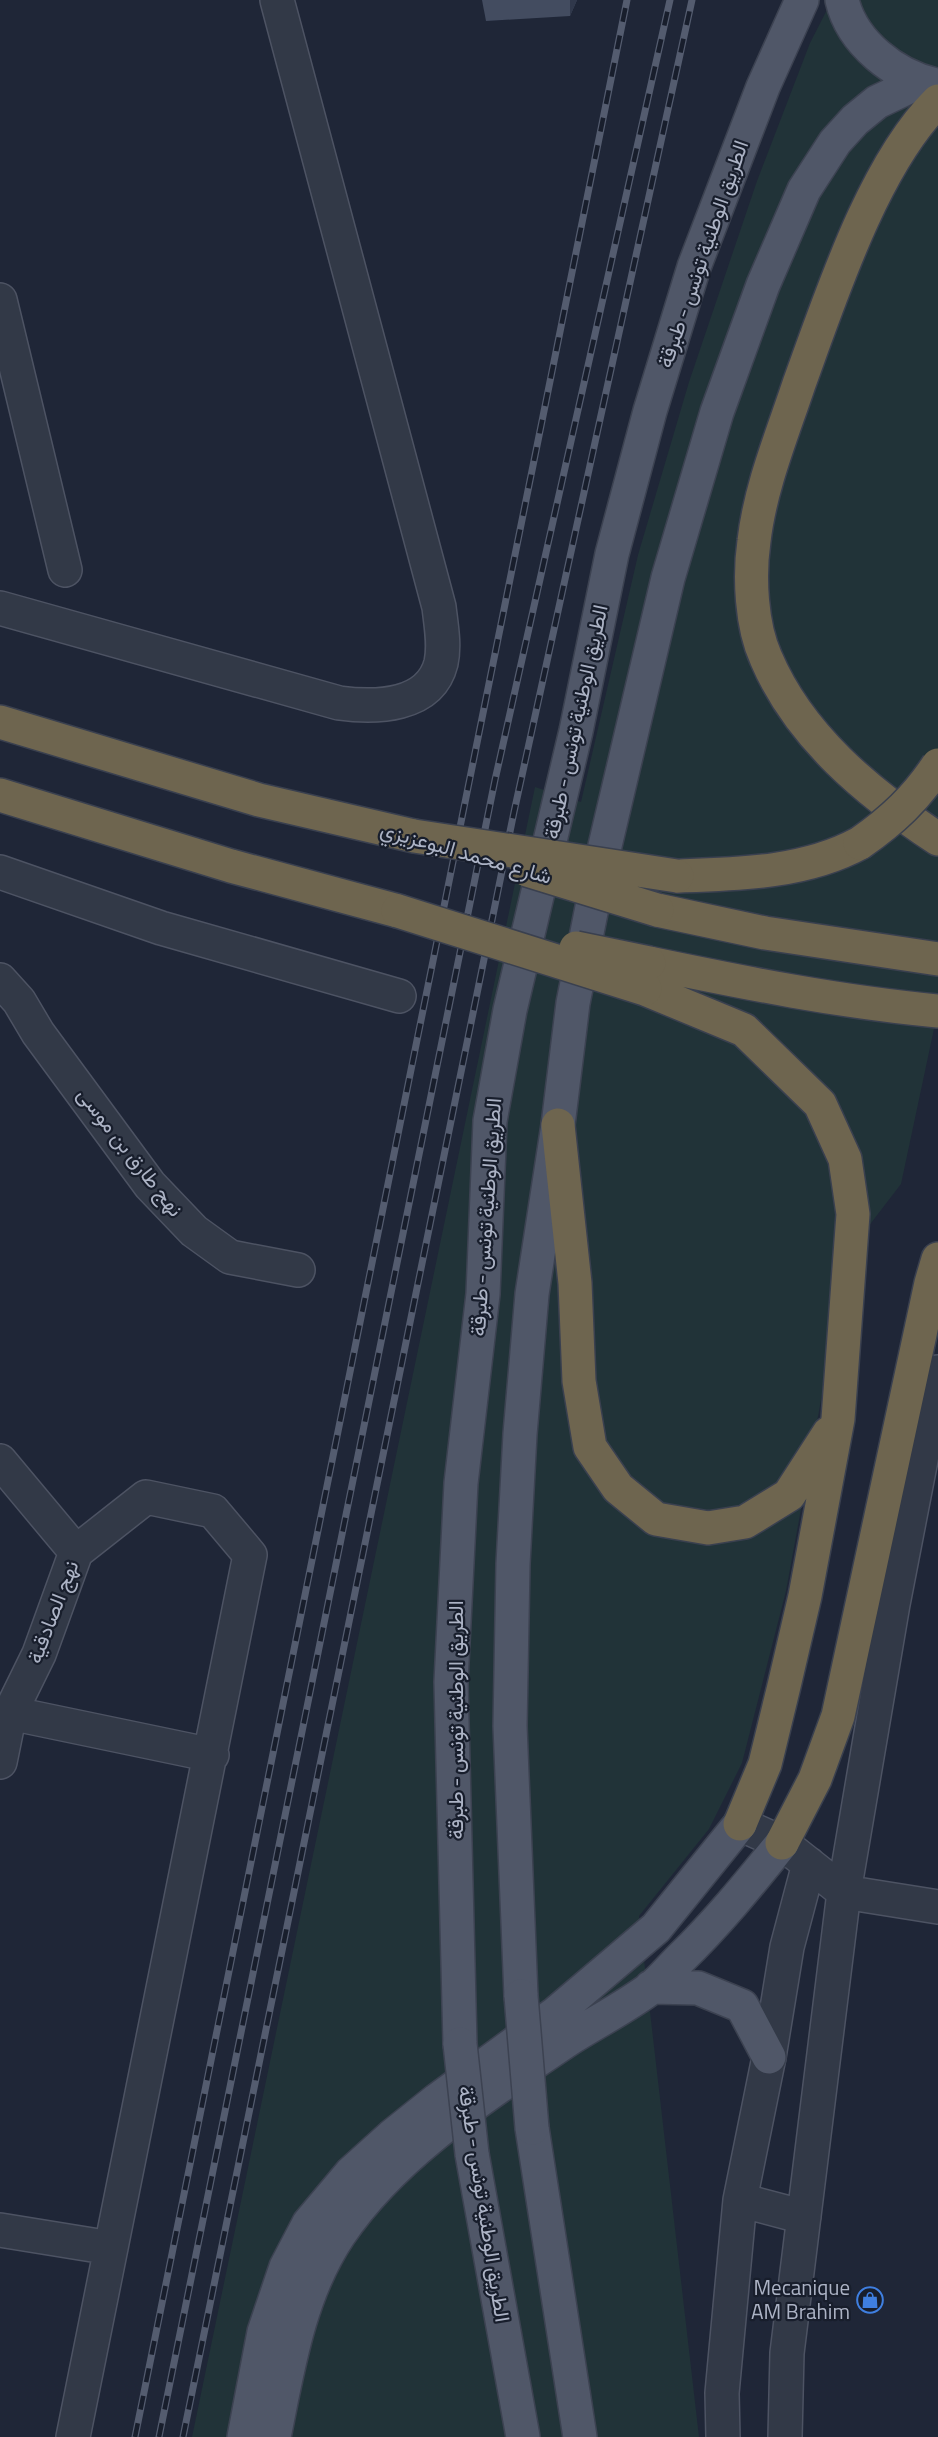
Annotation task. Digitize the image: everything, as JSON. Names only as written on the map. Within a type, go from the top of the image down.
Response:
[{"type":"highway","points":[[932,89],[909,137],[877,190],[832,293],[773,458],[754,540],[752,599],[765,657],[805,726],[853,775],[907,819],[938,839]]},
{"type":"highway","name":"شارع محمد البوعزيزي","points":[[0,722],[259,800],[414,836],[657,909],[765,933],[938,959]]},
{"type":"highway","points":[[414,836],[677,876],[770,871],[824,859],[860,843],[890,823],[911,803],[938,765]]},
{"type":"highway","points":[[0,795],[231,866],[647,976],[763,987],[883,1006],[938,1011]]},
{"type":"highway","points":[[647,976],[744,1030],[820,1104],[845,1159],[853,1214],[838,1419],[806,1596],[765,1764],[740,1824]]},
{"type":"highway","points":[[558,1125],[575,1283],[579,1381],[590,1446],[618,1488],[656,1519],[708,1528],[745,1522],[789,1495],[838,1419]]},
{"type":"highway","points":[[782,1843],[815,1779],[838,1716],[938,1259]]},
{"type":"main road","name":"الطريق الوطنية تونس - طبرقة","points":[[523,2437],[472,2154],[460,2044],[451,1682],[461,1483],[483,1294],[490,1121],[510,1010],[576,730],[612,554],[650,411],[694,267],[763,87],[802,0]]},
{"type":"main road","points":[[842,0],[844,10],[863,41],[897,71],[932,89]]},
{"type":"main road","points":[[580,2437],[531,2128],[521,1996],[510,1726],[513,1564],[532,1294],[558,1125],[573,1003],[600,867],[668,578],[717,412],[763,285],[804,190],[835,142],[876,102],[932,89]]},
{"type":"main road","points":[[244,2437],[264,2332],[286,2267],[309,2223],[351,2173],[392,2136],[437,2100],[556,2013],[656,1928],[740,1824]]},
{"type":"main road","points":[[274,2437],[293,2341],[315,2280],[339,2235],[373,2192],[410,2154],[451,2123],[566,2041],[651,1988],[723,1918],[782,1843]]},
{"type":"main road","points":[[651,1988],[698,1988],[742,2006],[769,2057]]},
{"type":"street","points":[[0,608],[339,703],[357,706],[387,705],[414,697],[430,685],[441,663],[442,638],[439,607],[278,0]]},
{"type":"street","points":[[0,300],[65,570]]},
{"type":"street","points":[[0,872],[161,928],[399,996]]},
{"type":"street","name":"نهج طارق بن موسى","points":[[0,981],[19,1001],[39,1033],[150,1185],[194,1231],[230,1257],[298,1270]]},
{"type":"street","points":[[784,2437],[787,2354],[844,1892],[889,1626],[938,1372]]},
{"type":"street","name":"نهج الصادقية","points":[[0,1762],[5,1717],[39,1654],[76,1552],[4,1474]]},
{"type":"street","points":[[73,2437],[212,1755],[250,1555],[213,1511],[146,1497],[76,1552]]},
{"type":"street","points":[[5,1717],[212,1755]]},
{"type":"street","points":[[740,1824],[782,1843],[844,1892],[938,1907]]},
{"type":"street","points":[[723,2437],[722,2393],[740,2200],[769,2057],[787,1947],[809,1864]]},
{"type":"street","points":[[740,2200],[804,2217]]},
{"type":"street","points":[[0,2230],[111,2248]]},
{"type":"shaded area","points":[[832,0],[938,0],[938,1010],[901,1184],[848,1253],[786,1591],[742,1763],[709,1829],[639,1916],[699,2437],[192,2437],[535,787],[581,802],[638,555],[689,382],[757,181],[810,43]]},
{"type":"railway","points":[[135,2437],[627,0]]},
{"type":"railway","points":[[159,2437],[495,780],[670,0]]},
{"type":"railway","points":[[183,2437],[514,812],[692,0]]},
{"type":"place","name":"Mecanique AM Brahim","points":[[870,2300]]}]
